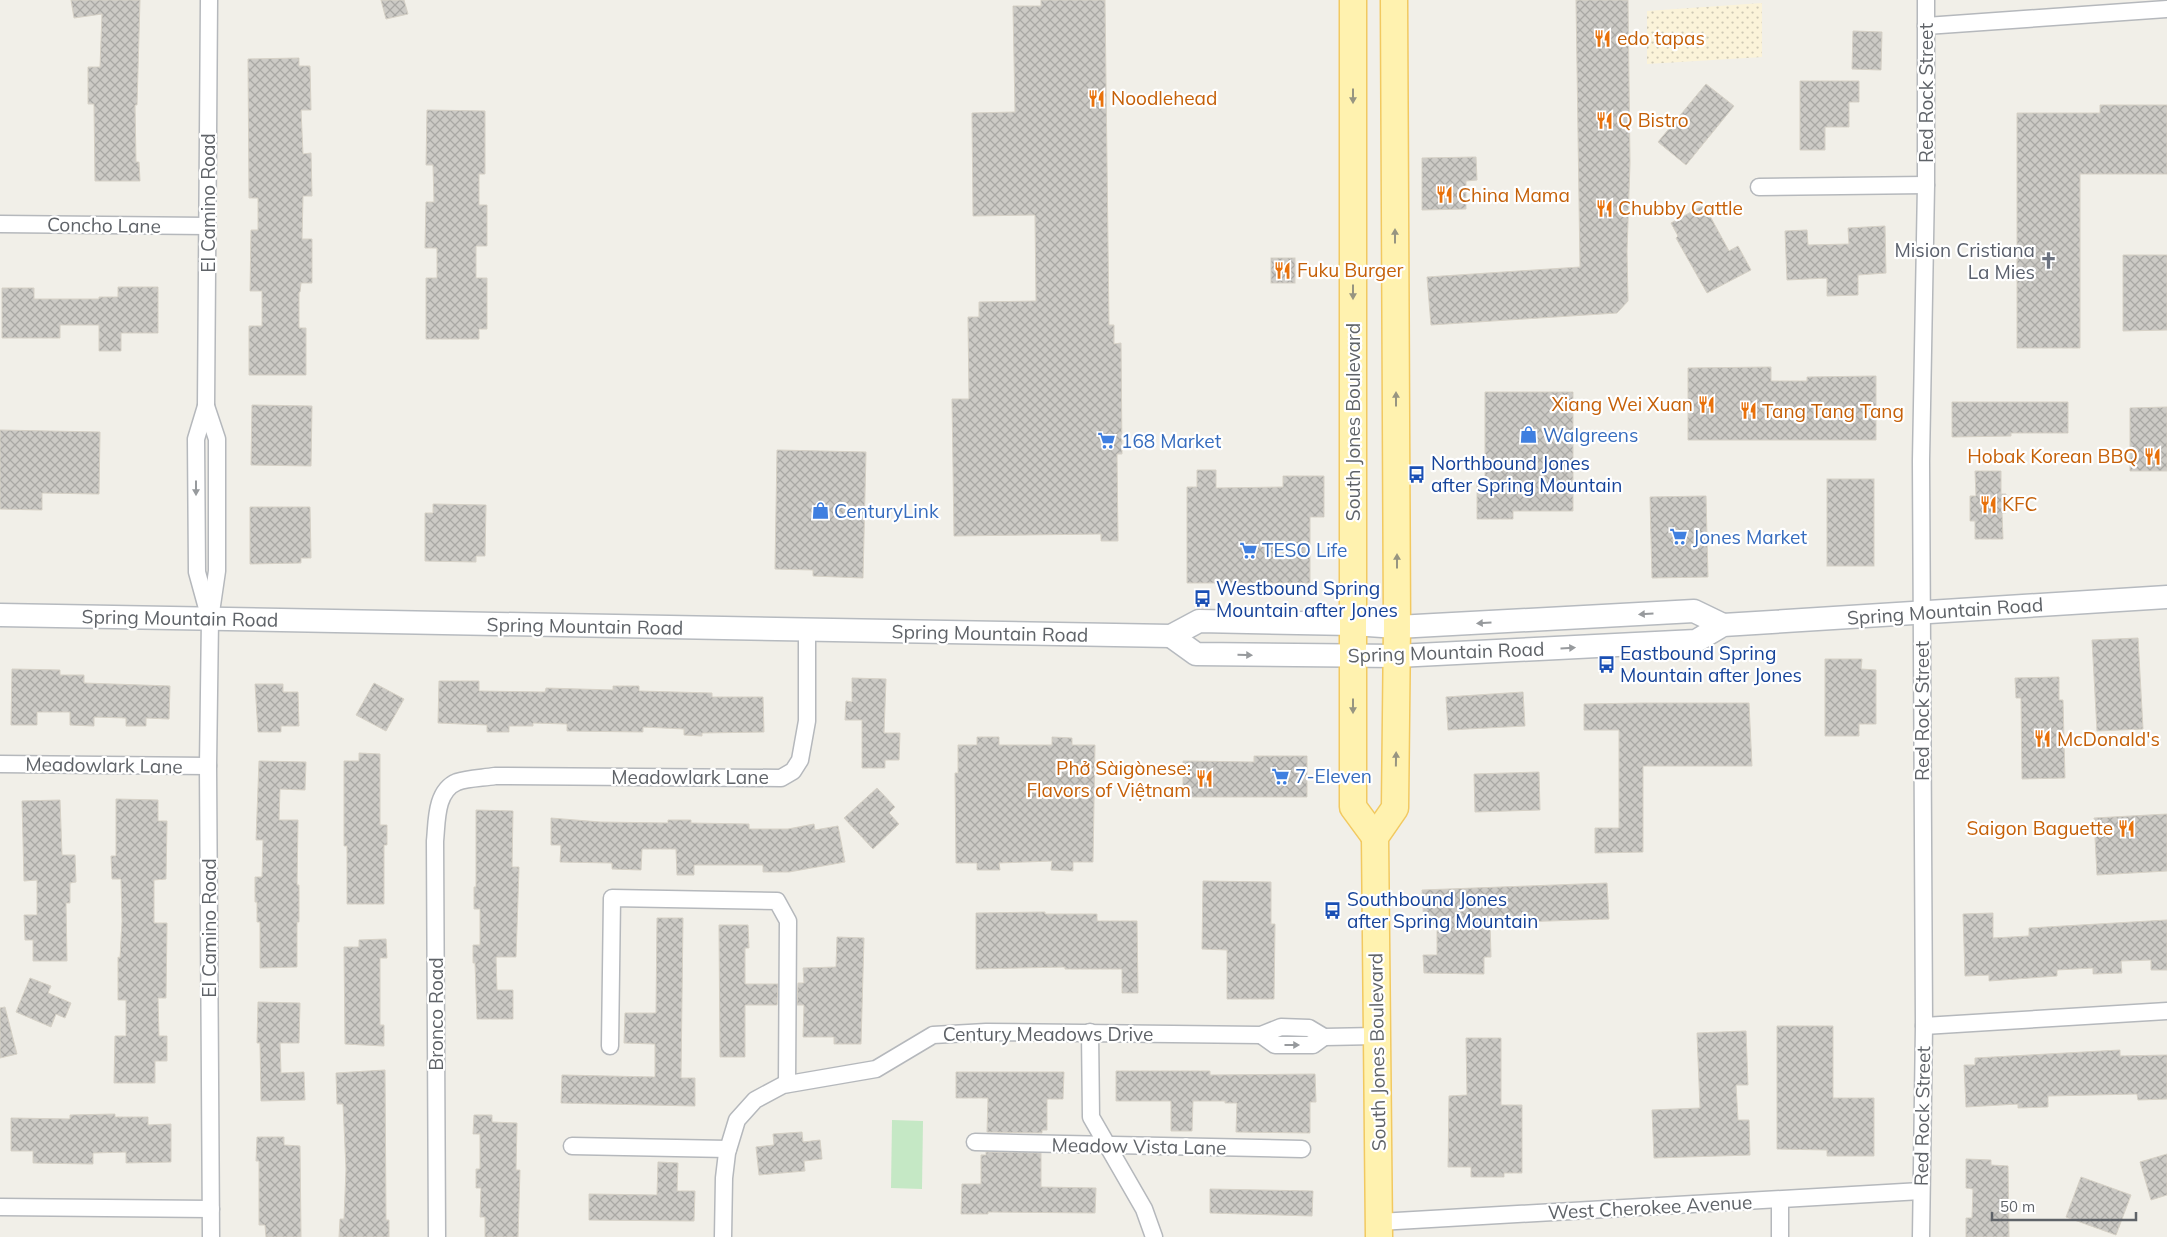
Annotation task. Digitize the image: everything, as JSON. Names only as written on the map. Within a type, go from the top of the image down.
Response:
[{"type":"main road","name":"South Jones Boulevard","points":[[1353,0],[1353,807],[1375,837],[1379,1230]]},
{"type":"main road","points":[[1375,837],[1395,808],[1397,627],[1394,0]]},
{"type":"main road","points":[[1354,48],[1394,32]]},
{"type":"main road","name":"Spring Mountain Road","points":[[1171,636],[1196,654],[1397,656],[1696,641],[1723,625],[2167,597]]},
{"type":"main road","name":"Spring Mountain Road","points":[[0,615],[1171,636],[1199,621],[1353,624],[1397,627],[1694,611],[1723,625]]},
{"type":"street","name":"El Camino Road","points":[[209,0],[206,406],[196,439],[197,572],[210,619],[208,766],[211,1237]]},
{"type":"street","name":"Red Rock Street","points":[[1922,1237],[1924,1026],[1922,350],[1926,185],[1926,0]]},
{"type":"street","points":[[1926,26],[2167,9]]},
{"type":"street","name":"Red Rock Street","points":[[1759,188],[1926,185]]},
{"type":"street","name":"Concho Lane","points":[[0,224],[208,226]]},
{"type":"street","name":"Meadowlark Lane","points":[[445,792],[456,782],[495,776],[781,778],[793,771],[800,760],[807,722],[807,630]]},
{"type":"street","name":"Meadowlark Lane","points":[[0,764],[208,766]]},
{"type":"street","name":"Bronco Road","points":[[437,1237],[435,841],[438,806],[445,792]]},
{"type":"street","points":[[610,1046],[612,898],[777,901],[788,921],[786,1084]]},
{"type":"street","points":[[1924,1026],[2167,1011]]},
{"type":"street","name":"Century Meadows Drive","points":[[724,1237],[724,1178],[728,1148],[736,1120],[755,1100],[786,1084],[876,1069],[933,1035],[986,1032],[1090,1032],[1261,1035],[1275,1045],[1313,1045],[1324,1037],[1377,1036]]},
{"type":"street","points":[[1090,1032],[1091,1117],[1144,1209],[1154,1237]]},
{"type":"street","name":"Meadow Vista Lane","points":[[975,1142],[1302,1150]]},
{"type":"street","points":[[572,1146],[728,1148]]},
{"type":"street","name":"West Cherokee Avenue","points":[[1379,1230],[1921,1191]]},
{"type":"street","points":[[1780,1200],[1780,1237]]},
{"type":"street","points":[[0,1207],[211,1209]]},
{"type":"green space","points":[[892,1120],[923,1121],[922,1189],[891,1188]]},
{"type":"sand","points":[[1762,3],[1762,57],[1647,64],[1647,11]]},
{"type":"building","points":[[71,0],[140,0],[137,105],[135,105],[136,162],[139,162],[140,181],[95,181],[94,104],[88,104],[88,67],[100,67],[102,14],[74,18]]},
{"type":"building","points":[[381,0],[404,0],[408,14],[386,19]]},
{"type":"building","points":[[1041,0],[1105,0],[1109,325],[1114,325],[1114,344],[1121,343],[1122,454],[1117,454],[1118,541],[1101,541],[1101,534],[954,536],[952,399],[969,399],[968,317],[979,317],[979,302],[1036,301],[1035,215],[973,216],[972,113],[1015,112],[1013,6],[1041,6]]},
{"type":"building","points":[[1576,0],[1628,0],[1630,163],[1627,251],[1628,301],[1617,313],[1431,325],[1427,277],[1580,267]]},
{"type":"building","points":[[1853,31],[1882,32],[1881,70],[1852,69]]},
{"type":"building","points":[[299,58],[299,66],[310,66],[311,110],[301,110],[303,154],[311,153],[312,196],[303,196],[302,239],[312,239],[312,283],[301,283],[299,292],[299,328],[306,328],[306,375],[249,375],[249,326],[262,326],[262,291],[250,291],[251,230],[258,230],[258,198],[249,198],[248,59]]},
{"type":"building","points":[[1800,81],[1859,81],[1859,102],[1849,102],[1849,127],[1825,127],[1825,150],[1800,150]]},
{"type":"building","points":[[1706,84],[1734,106],[1686,165],[1658,142]]},
{"type":"building","name":"Mision Cristiana La Mies","points":[[2100,105],[2167,105],[2167,174],[2080,174],[2080,348],[2017,348],[2017,113],[2100,113]]},
{"type":"building","points":[[427,110],[485,111],[485,174],[479,174],[479,205],[487,205],[487,246],[476,246],[476,278],[487,278],[487,329],[479,329],[479,339],[426,339],[426,278],[437,278],[437,248],[425,248],[426,202],[434,202],[433,165],[426,165]]},
{"type":"building","name":"China Mama","points":[[1476,157],[1477,180],[1466,181],[1466,209],[1422,210],[1422,158]]},
{"type":"building","points":[[1704,205],[1729,251],[1738,246],[1751,270],[1707,293],[1676,238],[1678,236],[1671,223]]},
{"type":"building","points":[[1885,226],[1886,273],[1858,275],[1858,295],[1827,296],[1827,278],[1787,280],[1785,231],[1807,230],[1808,245],[1849,244],[1848,228]]},
{"type":"building","points":[[2123,255],[2167,255],[2167,330],[2123,331]]},
{"type":"building","name":"Fuku Burger","points":[[1271,258],[1295,258],[1295,283],[1271,283]]},
{"type":"building","points":[[118,287],[158,287],[158,333],[121,333],[121,351],[99,351],[99,325],[60,325],[60,338],[2,338],[2,288],[34,288],[34,299],[99,299],[99,297],[118,297]]},
{"type":"building","points":[[1771,367],[1771,381],[1807,381],[1807,377],[1876,376],[1876,440],[1688,440],[1688,368]]},
{"type":"building","name":"Walgreens","points":[[1485,392],[1573,392],[1573,511],[1513,511],[1513,519],[1477,519],[1477,479],[1485,479]]},
{"type":"building","points":[[1952,402],[2068,402],[2068,433],[2011,433],[2011,436],[1952,437]]},
{"type":"building","points":[[252,405],[312,406],[311,466],[251,465]]},
{"type":"building","points":[[2167,407],[2167,471],[2130,471],[2130,408]]},
{"type":"building","points":[[0,430],[100,432],[99,494],[42,493],[42,510],[0,509]]},
{"type":"building","name":"CenturyLink","points":[[777,450],[866,452],[863,578],[813,576],[813,570],[775,569]]},
{"type":"building","name":"TESO Life","points":[[1197,470],[1216,470],[1216,488],[1283,487],[1283,476],[1324,476],[1324,517],[1310,517],[1310,583],[1187,583],[1187,487],[1197,487]]},
{"type":"building","name":"KFC","points":[[1975,471],[2001,471],[2001,494],[2006,494],[2006,513],[2002,513],[2003,539],[1975,539],[1975,521],[1970,521],[1970,496],[1976,496]]},
{"type":"building","points":[[1827,479],[1874,479],[1874,566],[1827,566]]},
{"type":"building","name":"Jones Market","points":[[1706,496],[1708,577],[1652,578],[1650,497]]},
{"type":"building","points":[[433,504],[486,505],[485,556],[476,556],[476,562],[425,561],[425,513],[433,513]]},
{"type":"building","points":[[250,507],[310,507],[311,558],[301,558],[301,563],[250,564]]},
{"type":"building","points":[[2138,638],[2143,729],[2097,731],[2092,640]]},
{"type":"building","points":[[1825,659],[1862,659],[1861,669],[1876,670],[1876,724],[1859,724],[1859,736],[1825,736]]},
{"type":"building","points":[[12,669],[60,670],[60,675],[84,675],[84,683],[170,686],[169,719],[146,718],[146,726],[126,726],[126,718],[94,717],[94,726],[70,725],[70,712],[37,712],[37,725],[11,725]]},
{"type":"building","name":"McDonald's","points":[[2059,677],[2059,700],[2063,700],[2065,778],[2022,779],[2021,698],[2016,698],[2015,678]]},
{"type":"building","points":[[852,678],[886,679],[884,733],[900,733],[899,760],[885,760],[885,768],[862,768],[862,720],[845,720],[846,701],[852,702]]},
{"type":"building","points":[[439,681],[479,681],[479,691],[545,692],[546,688],[613,690],[613,686],[639,686],[639,691],[712,693],[712,697],[763,697],[764,732],[702,733],[702,736],[684,735],[684,729],[643,727],[643,732],[567,731],[567,724],[533,723],[533,726],[509,726],[509,732],[487,732],[487,725],[438,723]]},
{"type":"building","points":[[374,683],[404,699],[386,731],[356,715]]},
{"type":"building","points":[[255,684],[283,684],[283,692],[298,692],[299,726],[281,726],[281,732],[258,732]]},
{"type":"building","points":[[1523,692],[1525,726],[1448,730],[1446,697]]},
{"type":"building","points":[[1749,703],[1752,766],[1643,766],[1643,852],[1595,853],[1595,828],[1619,828],[1619,730],[1584,730],[1584,704]]},
{"type":"building","points":[[977,737],[999,737],[999,745],[1052,745],[1052,737],[1072,738],[1072,745],[1095,745],[1093,862],[1073,862],[1073,871],[1051,870],[1052,861],[999,863],[1000,870],[977,870],[977,863],[956,863],[955,773],[958,773],[958,745],[977,745]]},
{"type":"building","points":[[359,753],[380,754],[380,825],[387,825],[387,845],[384,845],[384,904],[347,904],[347,846],[344,846],[344,761],[359,761]]},
{"type":"building","points":[[1254,756],[1307,756],[1307,797],[1183,797],[1183,761],[1254,762]]},
{"type":"building","points":[[259,761],[306,762],[305,790],[280,789],[279,820],[298,820],[297,885],[299,885],[299,922],[297,922],[297,967],[260,968],[260,922],[257,922],[257,902],[255,902],[255,877],[262,877],[263,840],[256,840]]},
{"type":"building","points":[[1539,772],[1540,810],[1475,812],[1474,774]]},
{"type":"building","points":[[877,788],[895,807],[889,813],[899,824],[873,849],[844,818]]},
{"type":"building","points":[[116,799],[158,800],[158,821],[167,821],[166,879],[154,880],[154,923],[167,923],[166,998],[158,998],[159,1036],[167,1036],[167,1061],[155,1061],[155,1083],[114,1083],[115,1036],[126,1036],[126,1000],[118,1000],[118,957],[120,958],[122,922],[121,879],[112,879],[111,856],[116,856]]},
{"type":"building","points":[[60,800],[62,855],[75,855],[76,882],[70,883],[70,903],[66,903],[67,961],[33,961],[33,940],[25,940],[24,915],[37,915],[37,880],[24,881],[22,801]]},
{"type":"building","points":[[476,810],[513,811],[512,867],[519,867],[516,957],[496,957],[497,990],[513,990],[513,1019],[477,1019],[475,963],[473,963],[473,945],[480,945],[480,909],[474,909],[474,887],[476,887]]},
{"type":"building","points":[[2167,814],[2167,871],[2097,875],[2094,818]]},
{"type":"building","points":[[551,818],[600,822],[668,823],[668,820],[691,820],[691,823],[749,824],[749,829],[788,829],[814,824],[815,830],[838,826],[845,862],[789,872],[763,872],[763,865],[694,865],[694,875],[677,875],[676,849],[642,849],[641,870],[612,869],[612,863],[560,862],[561,845],[551,845]]},
{"type":"building","points":[[1203,881],[1271,882],[1271,924],[1275,924],[1274,999],[1227,999],[1227,950],[1202,949]]},
{"type":"building","points":[[1607,883],[1609,919],[1490,923],[1491,957],[1484,957],[1484,974],[1424,973],[1423,955],[1437,955],[1437,925],[1424,925],[1422,890]]},
{"type":"building","points":[[1045,912],[1045,914],[1097,914],[1097,921],[1137,921],[1138,993],[1122,993],[1122,969],[1065,969],[1065,967],[976,969],[976,913]]},
{"type":"building","points":[[1993,913],[1993,938],[2029,936],[2029,928],[2167,920],[2167,970],[2151,970],[2151,960],[2121,961],[2122,973],[2093,974],[2093,968],[2057,970],[2057,976],[1989,981],[1989,975],[1965,976],[1963,914]]},
{"type":"building","points":[[657,918],[683,918],[681,1078],[695,1078],[695,1106],[561,1103],[562,1075],[655,1077],[655,1044],[624,1043],[625,1013],[656,1013]]},
{"type":"building","points":[[719,925],[748,925],[749,948],[745,948],[745,984],[778,984],[777,1005],[745,1005],[745,1057],[720,1057]]},
{"type":"building","points":[[837,937],[864,938],[861,1044],[834,1044],[834,1037],[803,1037],[804,1005],[797,1005],[798,983],[804,983],[803,968],[836,967]]},
{"type":"building","points":[[386,939],[387,958],[380,958],[380,1025],[384,1025],[384,1046],[345,1044],[344,947],[359,947],[359,940]]},
{"type":"building","points":[[30,978],[51,986],[48,993],[71,1003],[65,1018],[56,1014],[51,1027],[16,1012]]},
{"type":"building","points":[[258,1002],[300,1003],[299,1043],[280,1043],[281,1073],[304,1072],[305,1100],[261,1101],[260,1043],[257,1043]]},
{"type":"building","points":[[5,1007],[17,1054],[0,1058],[0,1008]]},
{"type":"building","points":[[1777,1026],[1833,1026],[1833,1098],[1874,1098],[1874,1156],[1827,1156],[1827,1150],[1777,1149]]},
{"type":"building","points":[[1746,1031],[1748,1085],[1736,1085],[1738,1120],[1749,1120],[1750,1155],[1654,1158],[1652,1110],[1700,1108],[1697,1033]]},
{"type":"building","points":[[1466,1038],[1501,1038],[1501,1105],[1522,1105],[1522,1173],[1504,1173],[1504,1177],[1471,1177],[1471,1167],[1448,1167],[1449,1096],[1467,1095]]},
{"type":"building","points":[[2120,1050],[2120,1056],[2167,1055],[2167,1099],[2138,1100],[2137,1094],[2048,1096],[2048,1107],[2018,1108],[2018,1104],[1966,1107],[1964,1065],[1975,1065],[1975,1058]]},
{"type":"building","points":[[385,1070],[386,1220],[389,1220],[389,1237],[339,1237],[340,1219],[344,1219],[346,1169],[343,1104],[337,1104],[336,1073]]},
{"type":"building","points":[[1116,1071],[1210,1071],[1210,1075],[1315,1074],[1316,1102],[1310,1102],[1310,1133],[1236,1132],[1237,1103],[1225,1103],[1225,1101],[1193,1101],[1192,1131],[1171,1131],[1171,1101],[1116,1101]]},
{"type":"building","points":[[956,1072],[1064,1072],[1063,1099],[1047,1099],[1047,1130],[1042,1130],[1042,1133],[987,1132],[988,1098],[956,1098]]},
{"type":"building","points":[[115,1114],[115,1117],[148,1117],[148,1125],[171,1124],[171,1162],[126,1163],[126,1152],[93,1153],[93,1164],[33,1163],[33,1151],[11,1151],[11,1118],[70,1119],[70,1115]]},
{"type":"building","points":[[474,1115],[492,1115],[492,1122],[517,1123],[516,1170],[520,1170],[518,1237],[485,1237],[485,1217],[480,1217],[481,1188],[476,1188],[476,1169],[480,1169],[480,1134],[473,1134]]},
{"type":"building","points":[[802,1132],[803,1142],[820,1140],[822,1159],[804,1161],[805,1171],[759,1175],[756,1147],[774,1145],[773,1134]]},
{"type":"building","points":[[257,1137],[284,1137],[284,1145],[300,1146],[301,1237],[266,1237],[265,1225],[259,1225],[259,1161],[256,1161]]},
{"type":"building","points":[[986,1152],[1041,1153],[1041,1187],[1096,1188],[1095,1213],[988,1212],[988,1214],[961,1214],[962,1184],[981,1184],[981,1155],[986,1155]]},
{"type":"building","points":[[2167,1154],[2167,1195],[2151,1200],[2140,1162]]},
{"type":"building","points":[[1966,1159],[1991,1160],[1991,1165],[2008,1166],[2009,1237],[1966,1237],[1966,1218],[1972,1218],[1973,1189],[1966,1188]]},
{"type":"building","points":[[658,1162],[678,1163],[677,1191],[695,1191],[694,1221],[589,1220],[589,1194],[657,1195]]},
{"type":"building","points":[[2081,1177],[2131,1195],[2116,1235],[2066,1217]]},
{"type":"building","points":[[1210,1189],[1313,1191],[1312,1216],[1210,1213]]},
{"type":"place","name":"edo tapas","points":[[1603,38]]},
{"type":"place","name":"Noodlehead","points":[[1097,98]]},
{"type":"place","name":"Q Bistro","points":[[1604,120]]},
{"type":"place","name":"China Mama","points":[[1444,195]]},
{"type":"place","name":"Chubby Cattle","points":[[1604,208]]},
{"type":"place","name":"Mision Cristiana La Mies","points":[[2049,261]]},
{"type":"place","name":"Fuku Burger","points":[[1283,270]]},
{"type":"place","name":"Xiang Wei Xuan","points":[[1707,404]]},
{"type":"place","name":"Tang Tang Tang","points":[[1748,411]]},
{"type":"place","name":"Walgreens","points":[[1529,435]]},
{"type":"place","name":"168 Market","points":[[1107,441]]},
{"type":"place","name":"Hobak Korean BBQ","points":[[2152,456]]},
{"type":"place","name":"Northbound Jones after Spring Mountain","points":[[1417,474]]},
{"type":"place","name":"KFC","points":[[1988,504]]},
{"type":"place","name":"CenturyLink","points":[[820,511]]},
{"type":"place","name":"Jones Market","points":[[1679,537]]},
{"type":"place","name":"TESO Life","points":[[1248,550]]},
{"type":"place","name":"Westbound Spring Mountain after Jones","points":[[1202,599]]},
{"type":"place","name":"Eastbound Spring Mountain after Jones","points":[[1606,664]]},
{"type":"place","name":"McDonald's","points":[[2043,739]]},
{"type":"place","name":"7-Eleven","points":[[1281,776]]},
{"type":"place","name":"Phở Sàigònese: Flavors of Việtnam","points":[[1205,779]]},
{"type":"place","name":"Saigon Baguette","points":[[2127,828]]},
{"type":"place","name":"Southbound Jones after Spring Mountain","points":[[1333,910]]}]
